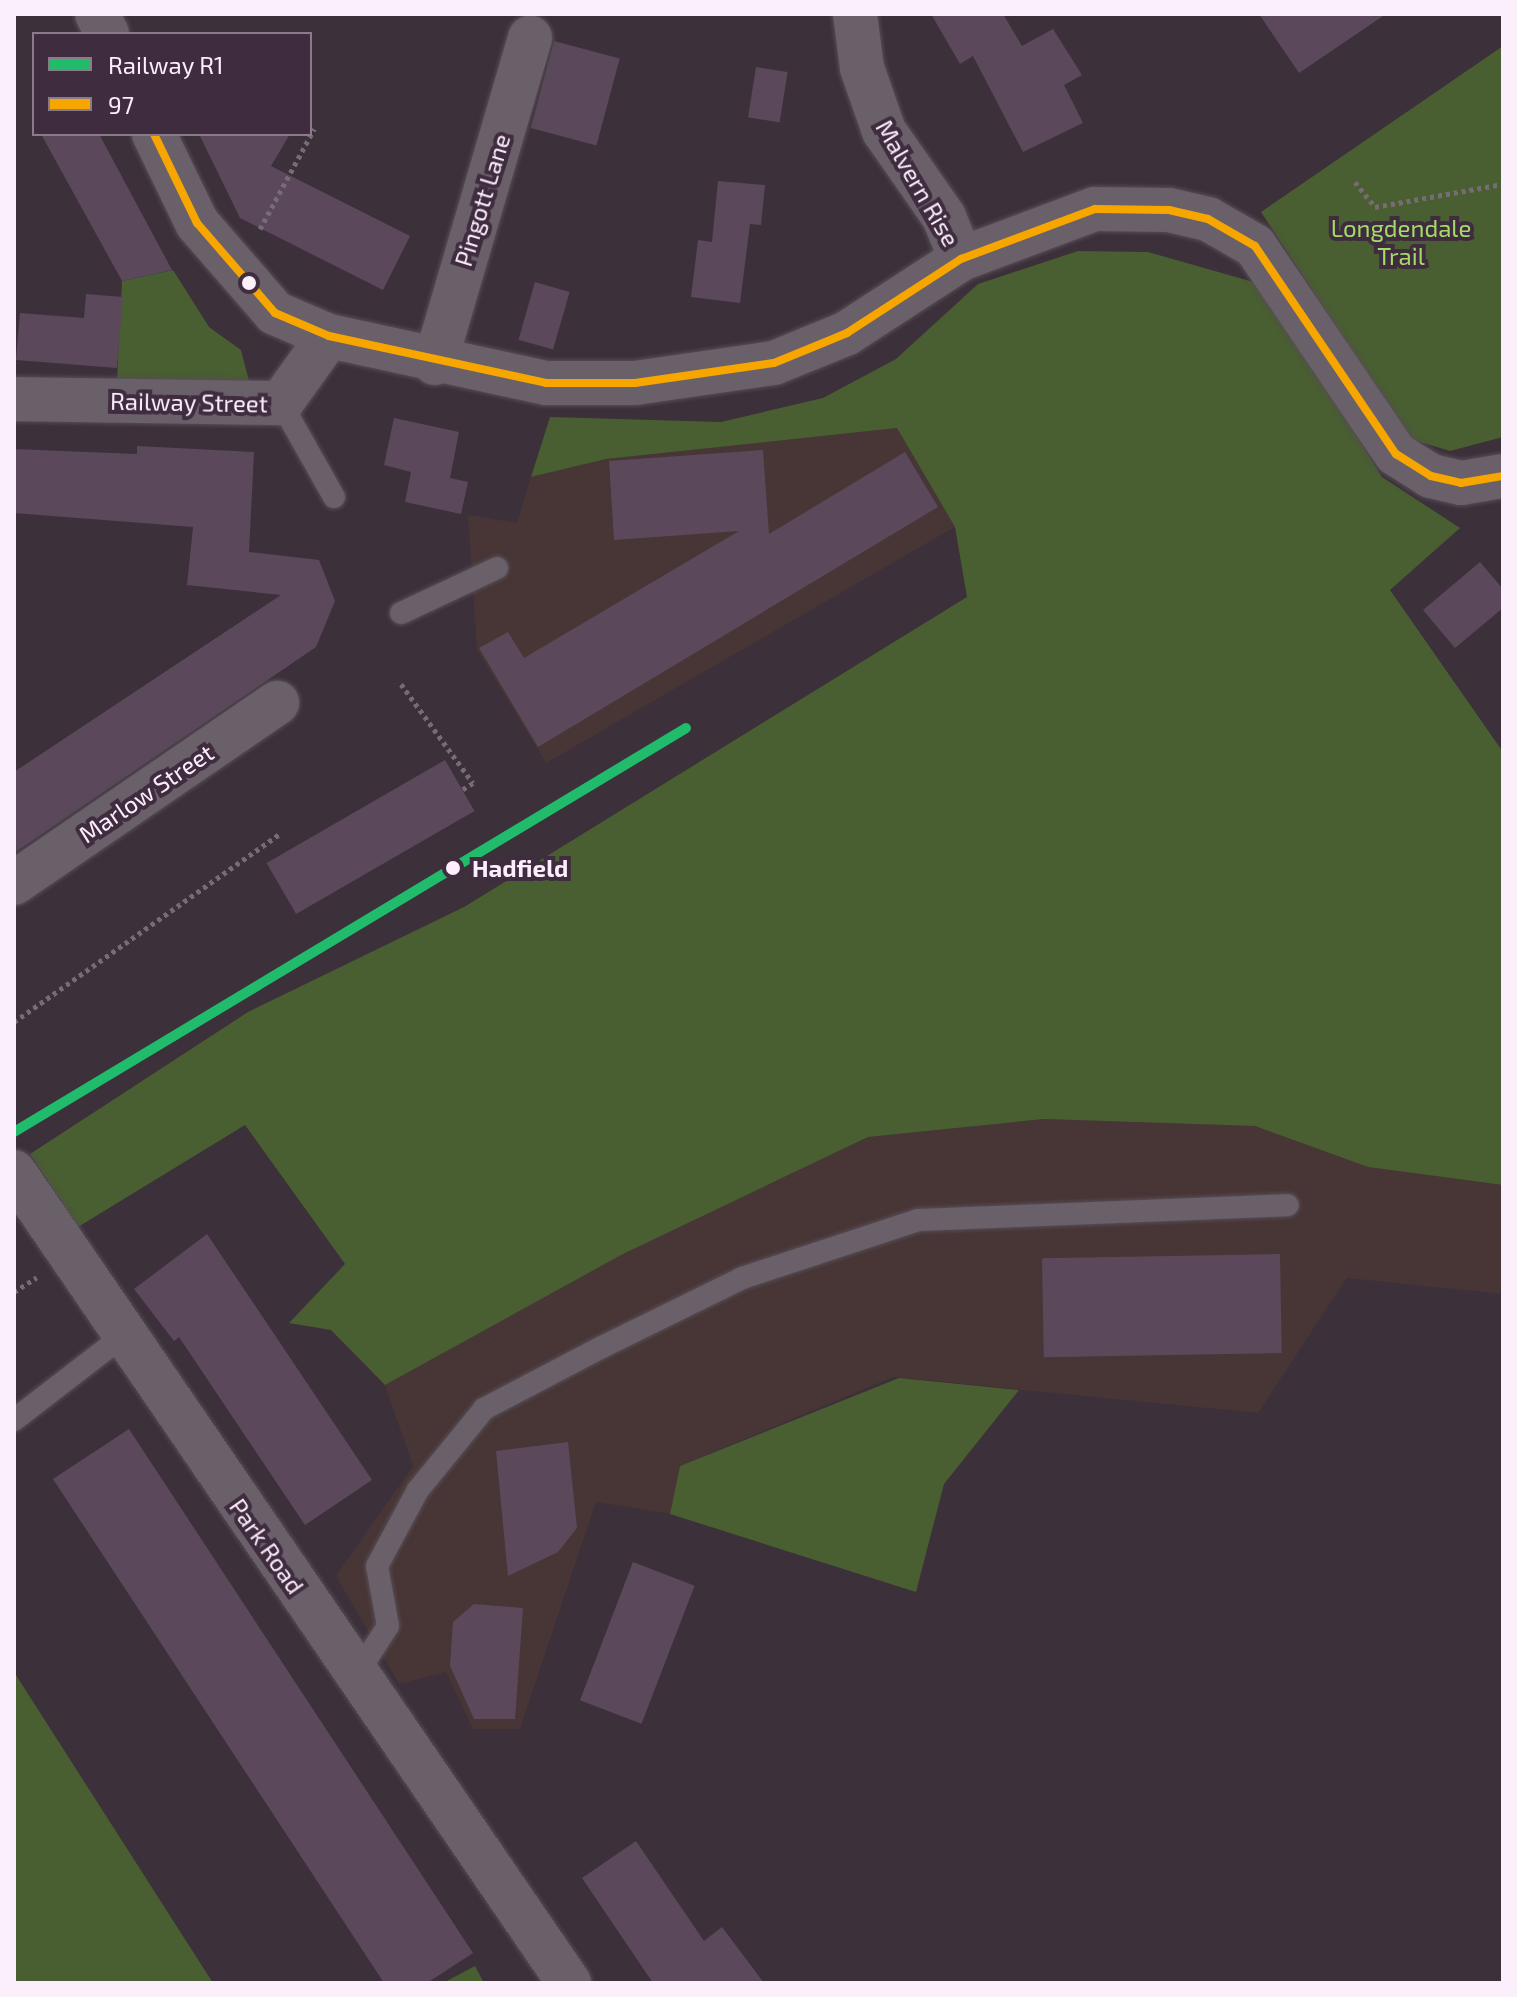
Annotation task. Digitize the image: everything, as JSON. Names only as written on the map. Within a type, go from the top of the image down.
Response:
[{"type":"street","points":[[97,14],[106,32]]},
{"type":"street","name":"Malvern Rise","points":[[855,14],[862,68],[884,131],[944,217],[961,259]]},
{"type":"street","name":"Pingott Lane","points":[[435,363],[530,38]]},
{"type":"street","points":[[155,136],[197,223],[235,276],[275,313],[329,336],[435,363],[546,383],[635,383],[774,363],[847,333],[961,259],[1095,209],[1169,210],[1208,219],[1255,246],[1396,454],[1431,476],[1461,483],[1503,476]]},
{"type":"street","name":"Railway Street","points":[[14,399],[281,403],[329,336]]},
{"type":"street","name":"Marlow Street","points":[[14,883],[277,703]]},
{"type":"street","name":"Park Road","points":[[14,1172],[59,1238],[111,1346],[357,1674],[569,1983]]},
{"type":"lane","points":[[281,403],[334,497]]},
{"type":"lane","points":[[401,613],[497,568]]},
{"type":"lane","points":[[357,1674],[388,1626],[377,1566],[418,1490],[484,1409],[602,1347],[742,1278],[918,1220],[1288,1205]]},
{"type":"lane","points":[[14,1420],[111,1346]]},
{"type":"path","points":[[312,133],[314,129]]},
{"type":"path","points":[[235,276],[310,136]]},
{"type":"path","points":[[1355,182],[1375,207],[1503,184]]},
{"type":"path","points":[[401,684],[473,783],[462,790]]},
{"type":"path","points":[[14,1022],[280,834]]},
{"type":"shaded area","points":[[897,428],[955,527],[546,763],[477,650],[468,515],[517,523],[531,477],[606,459]]},
{"type":"shaded area","points":[[1044,1119],[1255,1126],[1368,1167],[1503,1185],[1503,1294],[1347,1278],[1258,1413],[893,1377],[680,1466],[670,1514],[596,1502],[520,1729],[473,1729],[446,1672],[399,1684],[336,1576],[413,1466],[385,1385],[623,1254],[868,1137]]},
{"type":"green space","name":"Longdendale Trail","points":[[1503,46],[1503,437],[1450,451],[1410,439],[1261,212]]},
{"type":"green space","points":[[1078,251],[1148,252],[1264,285],[1382,477],[1460,528],[1390,590],[1503,752],[1503,1185],[1368,1167],[1255,1126],[1044,1119],[868,1137],[623,1254],[385,1385],[331,1330],[289,1323],[345,1264],[245,1125],[78,1227],[30,1154],[248,1012],[464,907],[967,597],[955,527],[897,428],[606,459],[531,477],[550,417],[721,422],[823,398],[896,359],[978,284]]},
{"type":"green space","points":[[173,270],[209,327],[241,350],[249,381],[117,380],[122,281]]},
{"type":"green space","points":[[899,1378],[1019,1390],[944,1484],[916,1592],[670,1514],[680,1466]]},
{"type":"green space","points":[[14,1672],[213,1983],[14,1983]]},
{"type":"green space","points":[[475,1966],[484,1983],[443,1983]]},
{"type":"building","points":[[931,14],[1003,14],[1022,46],[1053,29],[1082,75],[1064,85],[1083,123],[1023,152],[973,56],[960,64]]},
{"type":"building","points":[[1259,14],[1386,14],[1299,73]]},
{"type":"building","points":[[554,41],[620,59],[596,146],[531,128]]},
{"type":"building","points":[[756,67],[788,72],[780,122],[748,117]]},
{"type":"building","points":[[42,136],[100,136],[172,270],[122,281]]},
{"type":"building","points":[[200,136],[289,136],[271,166],[410,236],[383,290],[240,218]]},
{"type":"building","points":[[718,181],[765,185],[761,225],[750,224],[740,303],[691,297],[698,240],[712,242]]},
{"type":"building","points":[[535,282],[570,292],[553,350],[518,340]]},
{"type":"building","points":[[86,294],[123,297],[117,368],[16,360],[20,313],[84,318]]},
{"type":"building","points":[[394,418],[459,432],[450,478],[468,482],[461,514],[405,502],[411,472],[384,465]]},
{"type":"building","points":[[137,446],[254,452],[249,552],[319,560],[335,601],[316,647],[14,853],[14,772],[281,595],[187,585],[193,527],[14,513],[14,449],[137,454]]},
{"type":"building","points":[[763,450],[769,534],[905,452],[938,507],[538,747],[479,648],[508,632],[524,658],[739,531],[614,540],[609,461]]},
{"type":"building","points":[[1480,562],[1503,589],[1503,608],[1455,648],[1423,610]]},
{"type":"building","points":[[445,760],[475,811],[296,914],[267,863]]},
{"type":"building","points":[[207,1234],[372,1480],[305,1525],[179,1337],[174,1341],[134,1289]]},
{"type":"building","points":[[1280,1254],[1282,1353],[1044,1357],[1042,1258]]},
{"type":"building","points":[[129,1429],[473,1953],[427,1983],[384,1983],[53,1479]]},
{"type":"building","points":[[568,1442],[577,1528],[558,1552],[508,1576],[496,1451]]},
{"type":"building","points":[[633,1562],[695,1586],[642,1724],[580,1700]]},
{"type":"building","points":[[474,1604],[523,1608],[515,1719],[474,1719],[450,1666],[453,1622]]},
{"type":"building","points":[[636,1841],[704,1941],[722,1927],[764,1983],[653,1983],[582,1878]]},
{"type":"rail line","name":"R1","points":[[14,1132],[686,728]]},
{"type":"transit line","name":"97","points":[[155,136],[197,223],[275,313],[329,336],[546,383],[635,383],[774,363],[847,333],[961,259],[1095,209],[1169,210],[1208,219],[1255,246],[1396,454],[1431,476],[1461,483],[1503,476]]},
{"type":"place","name":"Hadfield","points":[[453,868]]}]
